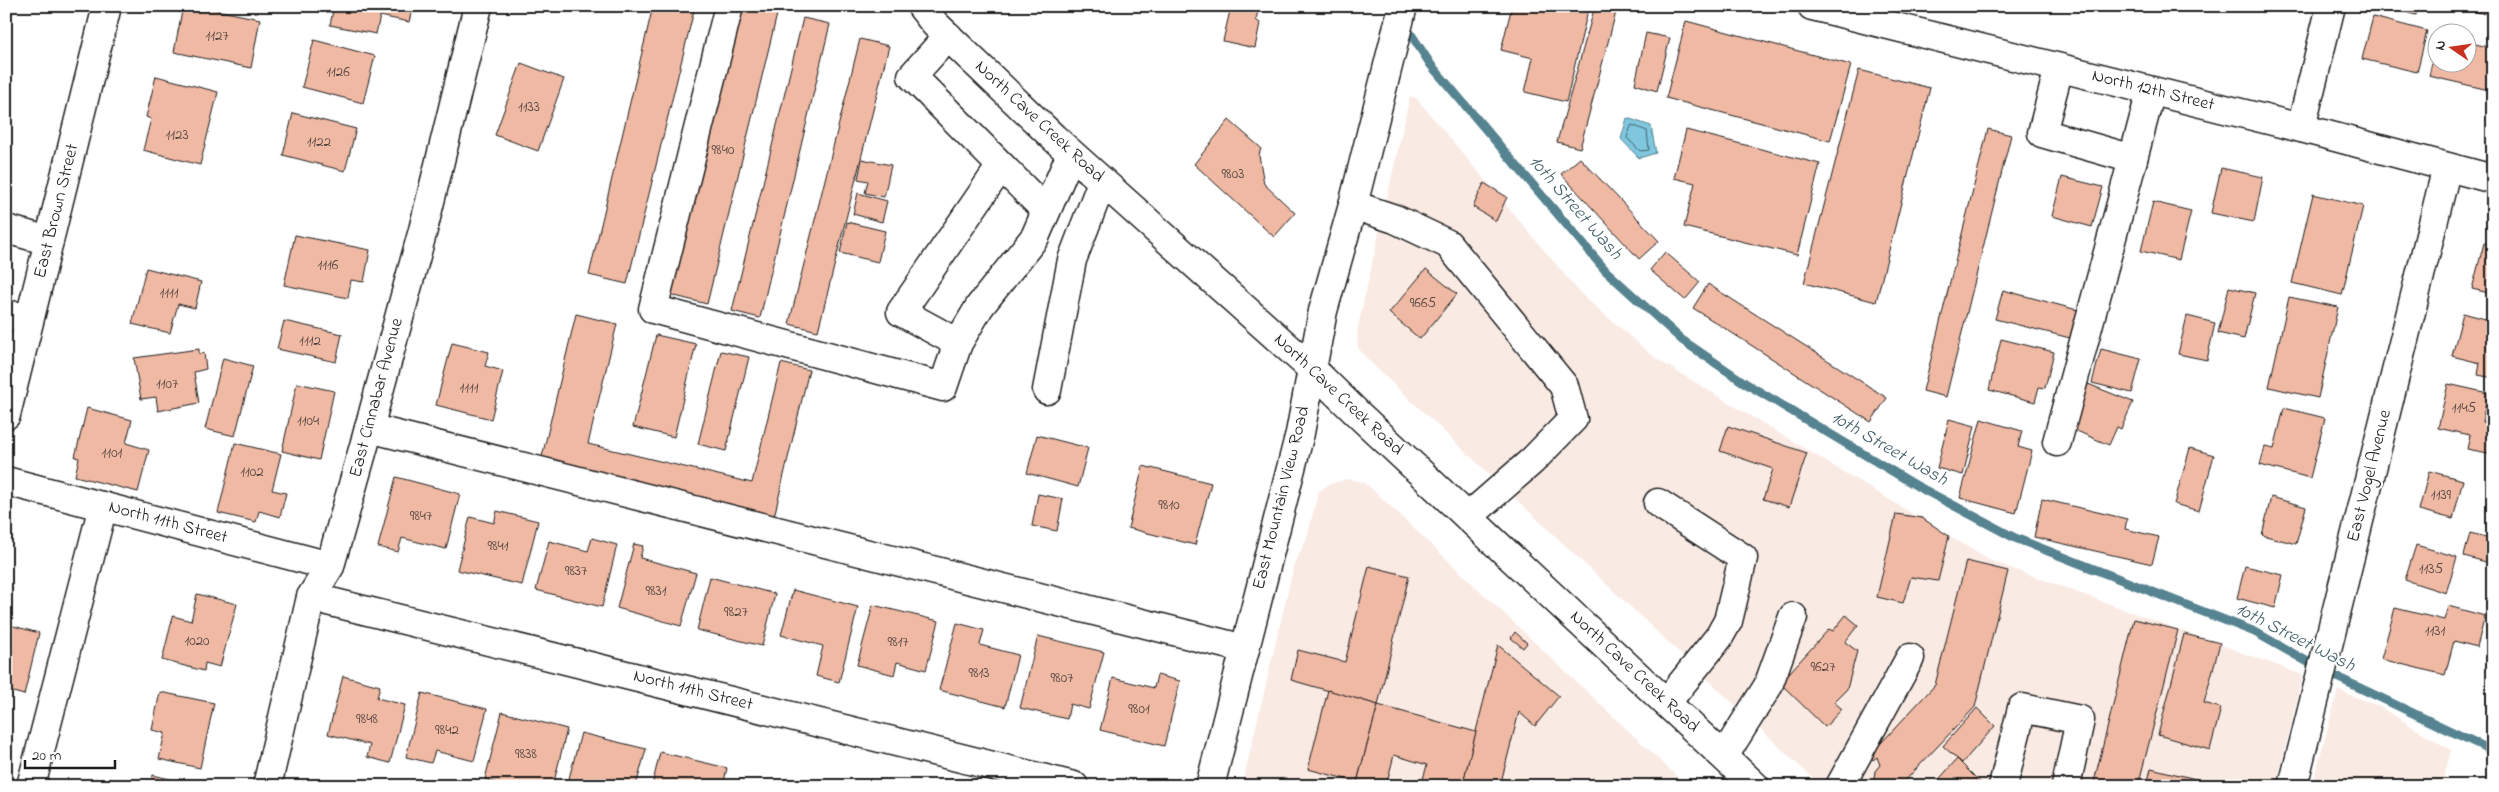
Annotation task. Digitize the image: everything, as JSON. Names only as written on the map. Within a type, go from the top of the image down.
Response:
[{"type":"street","name":"East Brown Street","points":[[6,415],[18,316],[49,241],[106,6]]},
{"type":"street","name":"East Cinnabar Avenue","points":[[267,786],[311,597],[330,566],[369,428],[423,230],[478,6]]},
{"type":"street","points":[[729,6],[653,309],[943,387],[958,343],[980,306],[1035,237],[1071,154]]},
{"type":"street","name":"North Cave Creek Road","points":[[920,6],[948,36],[1071,154],[1312,369],[1755,786]]},
{"type":"street","name":"East Mountain View Road","points":[[1210,786],[1300,433],[1323,311],[1353,205],[1403,6]]},
{"type":"street","name":"North 12th Street","points":[[1812,6],[1842,10],[2059,68],[2301,128],[2493,179]]},
{"type":"street","points":[[2301,128],[2331,6]]},
{"type":"street","points":[[948,36],[912,76],[1046,211]]},
{"type":"street","points":[[2059,68],[2042,133],[2133,159]]},
{"type":"street","points":[[2056,442],[2151,91]]},
{"type":"street","points":[[958,343],[901,312],[1001,166]]},
{"type":"street","name":"East Vogel Avenue","points":[[2293,786],[2447,167]]},
{"type":"street","points":[[1046,390],[1072,260],[1102,182]]},
{"type":"street","points":[[1353,205],[1395,219],[1448,244],[1564,386],[1573,419],[1532,461],[1468,517]]},
{"type":"street","points":[[6,230],[49,241]]},
{"type":"street","points":[[369,428],[1245,649]]},
{"type":"street","name":"North 11th Street","points":[[6,481],[330,566]]},
{"type":"street","points":[[1658,503],[1743,558],[1728,621],[1719,637],[1667,702]]},
{"type":"street","points":[[30,786],[103,506]]},
{"type":"street","name":"North 11th Street","points":[[311,597],[997,776],[1074,786]]},
{"type":"street","points":[[1724,756],[1768,686],[1793,617]]},
{"type":"street","points":[[1840,786],[1910,658]]},
{"type":"street","points":[[2003,786],[2022,708],[2080,720],[2066,786]]},
{"type":"shaded area","points":[[1410,96],[1416,98],[1581,294],[1655,358],[1989,560],[2303,675],[2276,786],[1821,786],[1369,361],[1358,348],[1357,333],[1360,317]]},
{"type":"shaded area","points":[[1348,479],[1363,482],[1372,489],[1687,786],[1242,786],[1294,565],[1307,538],[1318,492],[1329,484]]},
{"type":"shaded area","points":[[2338,690],[2380,707],[2451,750],[2442,786],[2312,786]]},
{"type":"water","points":[[1627,118],[1651,126],[1656,153],[1639,158],[1621,139]]},
{"type":"building","points":[[183,6],[196,6],[260,19],[251,68],[174,52]]},
{"type":"building","points":[[334,6],[413,6],[409,22],[380,16],[376,34],[330,25]]},
{"type":"building","points":[[653,6],[695,6],[627,284],[589,275]]},
{"type":"building","points":[[737,6],[779,6],[707,304],[667,294]]},
{"type":"building","points":[[1231,6],[1259,6],[1256,20],[1260,23],[1255,48],[1223,41]]},
{"type":"building","points":[[1512,6],[1589,6],[1566,102],[1525,92],[1533,58],[1501,50]]},
{"type":"building","points":[[1595,6],[1616,12],[1580,148],[1557,142]]},
{"type":"building","points":[[2380,6],[2418,6],[2416,15]]},
{"type":"building","points":[[2467,6],[2493,6],[2493,16],[2466,9]]},
{"type":"building","points":[[2373,17],[2426,31],[2417,72],[2362,59]]},
{"type":"building","points":[[803,18],[830,24],[760,318],[732,311]]},
{"type":"building","points":[[1686,21],[1851,65],[1830,141],[1666,98]]},
{"type":"building","points":[[1646,33],[1670,38],[1657,91],[1635,84]]},
{"type":"building","points":[[860,39],[889,46],[818,331],[789,324]]},
{"type":"building","points":[[314,40],[375,56],[363,103],[302,87]]},
{"type":"building","points":[[2476,44],[2493,48],[2493,91],[2429,76],[2430,72],[2476,72]]},
{"type":"building","points":[[521,63],[564,79],[538,151],[495,135]]},
{"type":"building","points":[[1859,70],[1930,88],[1876,302],[1804,283]]},
{"type":"building","points":[[156,76],[218,92],[200,165],[143,150],[151,119],[146,117]]},
{"type":"building","points":[[293,113],[356,129],[345,171],[283,155]]},
{"type":"building","points":[[1229,120],[1261,148],[1259,155],[1264,184],[1295,213],[1274,237],[1194,164]]},
{"type":"building","points":[[1988,129],[2011,135],[1946,397],[1923,391]]},
{"type":"building","points":[[1686,130],[1820,164],[1797,255],[1684,227],[1695,183],[1674,178]]},
{"type":"building","points":[[1580,158],[1659,241],[1639,259],[1561,174]]},
{"type":"building","points":[[862,159],[891,165],[884,197],[865,193],[868,181],[858,179]]},
{"type":"building","points":[[2221,168],[2263,177],[2254,222],[2211,213]]},
{"type":"building","points":[[2062,177],[2103,187],[2092,227],[2052,216]]},
{"type":"building","points":[[1484,183],[1507,197],[1496,221],[1473,207]]},
{"type":"building","points":[[858,193],[887,201],[882,222],[853,214]]},
{"type":"building","points":[[2313,194],[2363,206],[2342,295],[2292,283]]},
{"type":"building","points":[[2153,202],[2191,211],[2179,260],[2141,251]]},
{"type":"building","points":[[847,222],[885,231],[878,262],[840,253]]},
{"type":"building","points":[[295,235],[370,250],[364,282],[351,280],[348,298],[284,285]]},
{"type":"building","points":[[2484,243],[2493,245],[2493,294],[2472,289]]},
{"type":"building","points":[[1665,252],[1700,282],[1685,300],[1650,270]]},
{"type":"building","points":[[146,268],[201,282],[195,308],[178,304],[170,333],[132,324]]},
{"type":"building","points":[[1426,269],[1457,294],[1420,339],[1389,313]]},
{"type":"building","points":[[1708,284],[1887,398],[1871,422],[1693,308]]},
{"type":"building","points":[[2229,287],[2255,293],[2244,339],[2218,333]]},
{"type":"building","points":[[2003,290],[2081,311],[2074,339],[1995,319]]},
{"type":"building","points":[[2289,297],[2338,307],[2318,398],[2269,387]]},
{"type":"building","points":[[2463,313],[2493,321],[2493,378],[2478,375],[2480,363],[2452,356]]},
{"type":"building","points":[[576,314],[617,324],[588,444],[752,483],[781,363],[809,370],[774,517],[541,461]]},
{"type":"building","points":[[2187,316],[2215,323],[2207,360],[2178,354]]},
{"type":"building","points":[[284,321],[342,334],[336,362],[277,349]]},
{"type":"building","points":[[656,335],[696,344],[674,437],[633,427]]},
{"type":"building","points":[[2001,339],[2054,352],[2045,388],[2039,387],[2035,402],[1989,390]]},
{"type":"building","points":[[452,343],[489,352],[485,366],[503,371],[491,419],[436,405]]},
{"type":"building","points":[[199,349],[199,354],[204,353],[206,369],[194,372],[199,403],[158,411],[156,397],[141,399],[134,358]]},
{"type":"building","points":[[2101,349],[2141,359],[2132,393],[2092,383]]},
{"type":"building","points":[[721,351],[749,357],[726,451],[698,444]]},
{"type":"building","points":[[223,358],[253,366],[235,436],[205,429]]},
{"type":"building","points":[[297,383],[334,391],[319,460],[282,451]]},
{"type":"building","points":[[2088,384],[2133,402],[2121,429],[2117,427],[2109,445],[2070,428]]},
{"type":"building","points":[[2448,384],[2488,393],[2482,422],[2493,425],[2493,454],[2467,449],[2470,435],[2438,428]]},
{"type":"building","points":[[87,408],[132,420],[126,443],[149,450],[138,492],[75,476],[79,458],[75,457]]},
{"type":"building","points":[[2284,408],[2325,418],[2310,478],[2260,465],[2265,447],[2274,449]]},
{"type":"building","points":[[1949,419],[1975,426],[1963,475],[1937,468]]},
{"type":"building","points":[[1981,419],[2022,431],[2018,447],[2032,451],[2016,513],[1960,498]]},
{"type":"building","points":[[1728,426],[1807,453],[1789,507],[1763,499],[1773,469],[1720,451]]},
{"type":"building","points":[[1037,435],[1088,448],[1078,487],[1027,473]]},
{"type":"building","points":[[235,443],[281,454],[272,490],[286,493],[280,517],[259,511],[256,522],[218,513]]},
{"type":"building","points":[[2190,448],[2214,455],[2199,511],[2174,504]]},
{"type":"building","points":[[1143,466],[1211,483],[1195,545],[1128,528]]},
{"type":"building","points":[[2429,471],[2463,480],[2453,519],[2419,510]]},
{"type":"building","points":[[396,477],[460,494],[446,549],[402,538],[398,552],[378,547]]},
{"type":"building","points":[[1038,494],[1063,499],[1057,531],[1032,526]]},
{"type":"building","points":[[2271,497],[2306,507],[2296,544],[2262,535]]},
{"type":"building","points":[[2042,499],[2127,519],[2125,529],[2159,537],[2152,564],[2034,537]]},
{"type":"building","points":[[497,511],[538,521],[522,585],[457,570],[470,517],[494,523]]},
{"type":"building","points":[[1896,514],[1922,518],[1949,536],[1938,581],[1911,577],[1903,603],[1877,597]]},
{"type":"building","points":[[2470,533],[2493,539],[2493,564],[2464,556]]},
{"type":"building","points":[[592,538],[617,545],[602,607],[536,590],[549,541],[588,551]]},
{"type":"building","points":[[634,544],[643,546],[640,558],[696,573],[681,626],[617,608]]},
{"type":"building","points":[[2416,545],[2457,557],[2446,593],[2405,580]]},
{"type":"building","points":[[1966,561],[2008,571],[1975,707],[1900,786],[1873,786],[1875,771],[1880,765],[1877,757],[1873,760],[1870,755],[1935,685]]},
{"type":"building","points":[[1369,566],[1409,576],[1378,705],[1291,680],[1298,650],[1345,662]]},
{"type":"building","points":[[2245,566],[2283,575],[2275,608],[2237,598]]},
{"type":"building","points":[[710,577],[775,594],[762,646],[697,630]]},
{"type":"building","points":[[793,590],[858,607],[839,682],[816,676],[823,646],[781,635]]},
{"type":"building","points":[[197,594],[237,604],[220,667],[205,663],[204,671],[162,660],[173,616],[191,621]]},
{"type":"building","points":[[873,605],[939,621],[926,670],[897,662],[894,675],[857,665]]},
{"type":"building","points":[[2448,606],[2485,616],[2477,647],[2454,641],[2445,675],[2381,659],[2395,608],[2444,620]]},
{"type":"building","points":[[1846,615],[1858,625],[1845,642],[1857,651],[1847,689],[1834,702],[1842,709],[1825,727],[1780,683],[1829,629],[1833,631]]},
{"type":"building","points":[[2134,619],[2178,630],[2138,786],[2093,786]]},
{"type":"building","points":[[957,623],[984,630],[980,645],[1018,655],[1005,707],[939,690]]},
{"type":"building","points":[[6,624],[39,633],[24,695],[6,690]]},
{"type":"building","points":[[1515,632],[1527,643],[1523,648],[1511,638]]},
{"type":"building","points":[[2184,634],[2220,643],[2204,703],[2221,708],[2210,750],[2158,735]]},
{"type":"building","points":[[1038,636],[1104,652],[1089,709],[1070,704],[1067,719],[1020,708]]},
{"type":"building","points":[[1498,645],[1559,696],[1535,726],[1519,712],[1500,786],[1462,786]]},
{"type":"building","points":[[1157,675],[1180,681],[1164,746],[1100,730],[1113,678],[1154,688]]},
{"type":"building","points":[[343,676],[380,686],[377,698],[405,705],[390,763],[367,757],[370,745],[328,734]]},
{"type":"building","points":[[1328,690],[1378,705],[1357,782],[1308,769]]},
{"type":"building","points":[[160,692],[214,703],[200,768],[159,759],[165,733],[152,730]]},
{"type":"building","points":[[422,693],[487,709],[474,761],[435,751],[431,763],[406,757]]},
{"type":"building","points":[[1378,705],[1476,732],[1462,786],[1421,786],[1427,765],[1394,755],[1386,786],[1372,786],[1357,782]]},
{"type":"building","points":[[1977,708],[1995,726],[1962,763],[1943,746]]},
{"type":"building","points":[[502,712],[567,729],[553,786],[505,786],[485,779]]},
{"type":"building","points":[[581,733],[646,749],[636,786],[567,786]]},
{"type":"building","points":[[660,752],[727,768],[723,786],[652,786]]},
{"type":"building","points":[[1957,759],[1984,786],[1933,786]]},
{"type":"building","points":[[2151,768],[2208,782],[2207,786],[2147,786]]},
{"type":"building","points":[[153,775],[191,784],[191,786],[150,786]]},
{"type":"waterway","name":"10th Street Wash","points":[[1405,25],[1431,65],[1606,271],[1682,340],[1745,383],[1917,486],[2015,538],[2255,632],[2322,670],[2493,751]]}]
